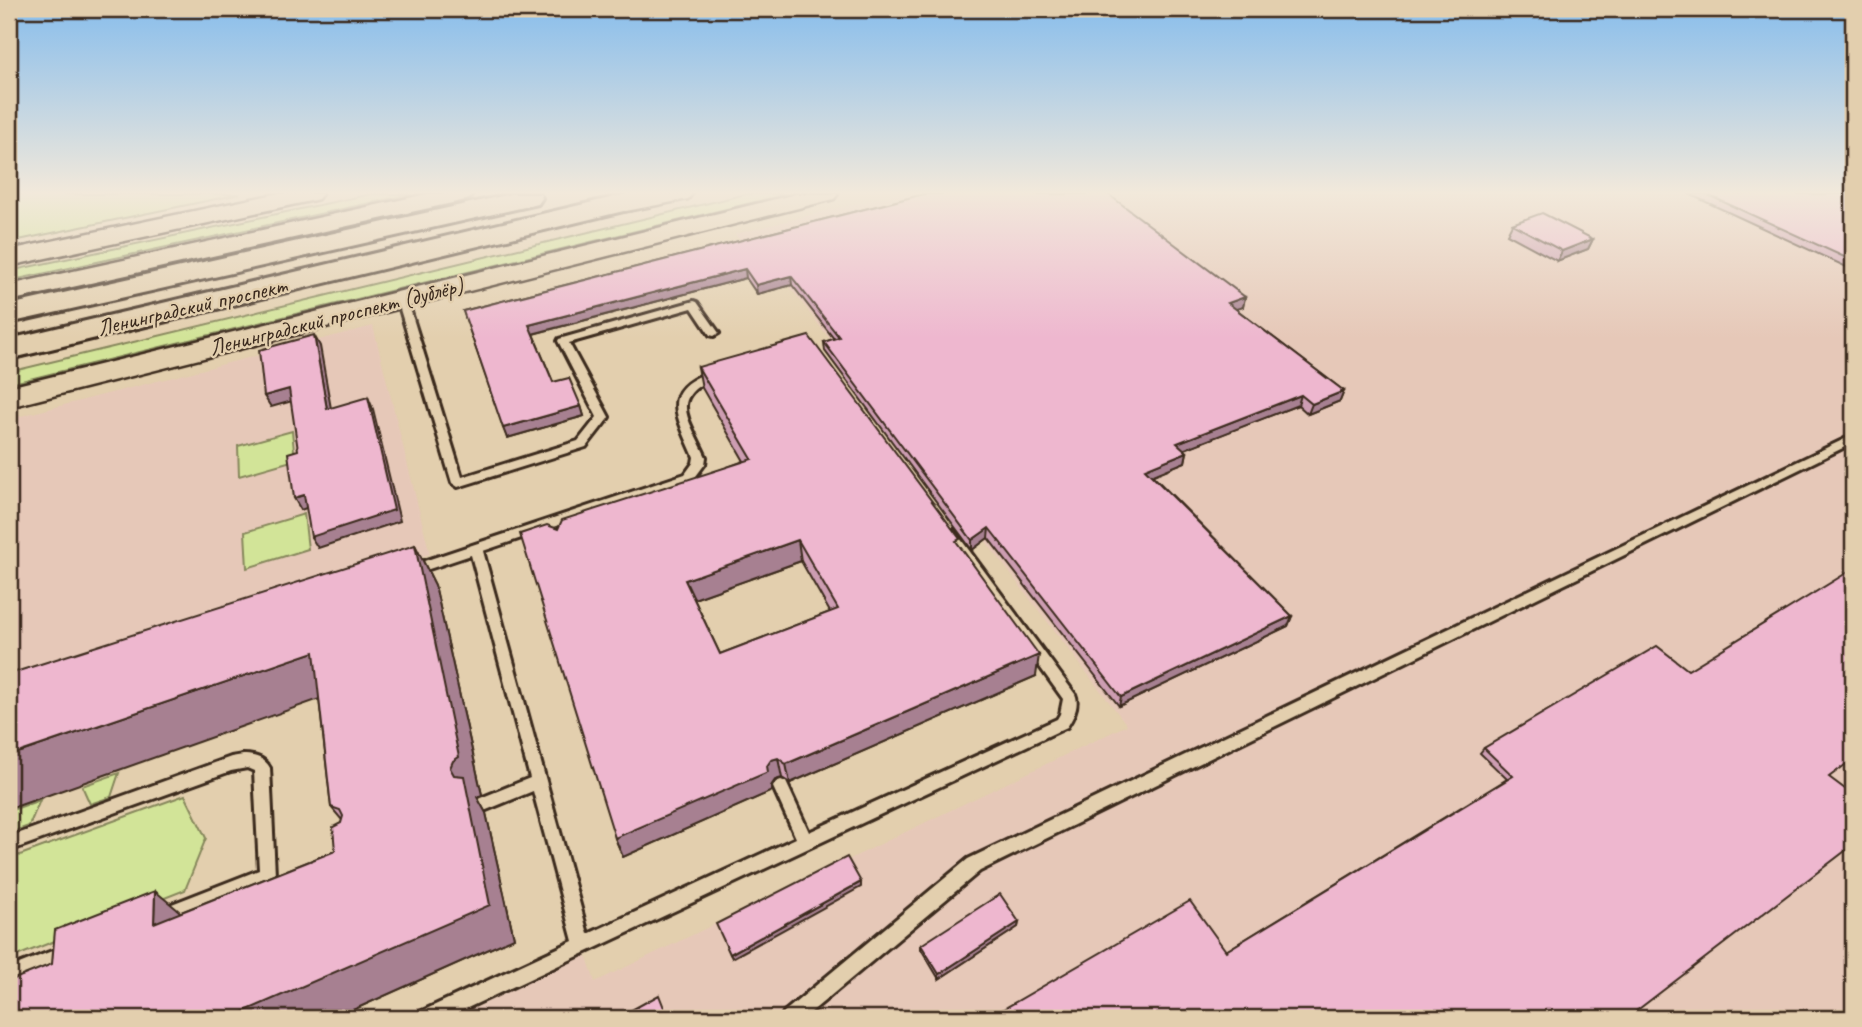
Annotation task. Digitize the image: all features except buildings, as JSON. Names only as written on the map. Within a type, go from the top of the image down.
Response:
[{"type":"main road","points":[[9,258],[85,242]]},
{"type":"main road","points":[[9,293],[242,242]]},
{"type":"main road","name":"Ленинградский проспект","points":[[9,314],[333,242]]},
{"type":"main road","name":"Ленинградский проспект","points":[[9,349],[458,242]]},
{"type":"main road","name":"Ленинградский проспект (дублёр)","points":[[9,397],[632,242]]},
{"type":"lane","points":[[402,299],[458,483],[582,444],[603,417],[564,341],[694,304],[714,333]]},
{"type":"lane","points":[[398,574],[476,548],[556,528],[689,477],[699,464],[700,457],[679,414],[679,400],[699,380],[736,367]]},
{"type":"lane","points":[[789,1018],[974,865],[1853,439]]},
{"type":"lane","points":[[426,1018],[1052,729],[1068,715],[1070,698],[941,520]]},
{"type":"lane","points":[[476,548],[583,946]]},
{"type":"lane","points":[[9,844],[231,764],[251,761],[261,768],[267,875]]},
{"type":"lane","points":[[484,804],[539,782]]},
{"type":"lane","points":[[781,787],[806,843]]},
{"type":"lane","points":[[151,921],[267,875],[287,881]]},
{"type":"lane","points":[[9,977],[86,947]]},
{"type":"shaded area","points":[[741,242],[1853,242],[1853,1018],[454,1018],[586,954],[595,982],[1127,725],[789,286],[757,294],[746,278],[764,272]]},
{"type":"shaded area","points":[[373,326],[430,554],[9,691],[9,419]]},
{"type":"green space","points":[[146,242],[190,242],[9,281],[9,271]]},
{"type":"green space","points":[[548,242],[591,242],[9,384],[9,372]]},
{"type":"green space","points":[[292,431],[295,460],[239,476],[238,446]]},
{"type":"green space","points":[[304,514],[308,549],[247,568],[245,532]]},
{"type":"green space","points":[[119,773],[111,797],[90,804],[82,786]]},
{"type":"green space","points":[[185,795],[206,838],[185,890],[9,959],[9,859]]},
{"type":"green space","points":[[40,800],[29,826],[9,833],[9,811]]}]
